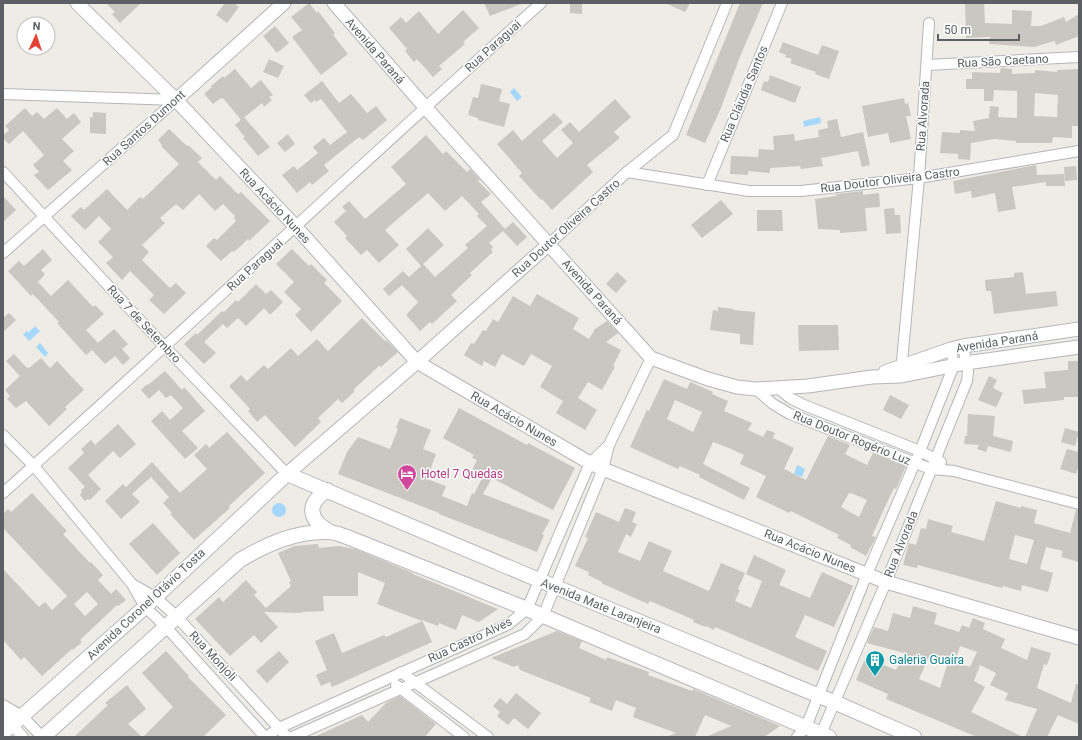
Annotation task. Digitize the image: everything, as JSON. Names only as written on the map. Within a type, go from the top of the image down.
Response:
[{"type":"main road","name":"Avenida Mate Laranjeira","points":[[287,474],[834,702],[914,737]]},
{"type":"main road","name":"Avenida Coronel Otávio Tosta","points":[[12,725],[150,602],[287,474]]},
{"type":"main road","points":[[327,490],[317,497],[313,504],[313,514],[317,522],[330,532]]},
{"type":"main road","points":[[42,737],[240,560],[260,548],[286,538],[307,533],[330,532],[347,537],[543,616],[801,732],[823,736]]},
{"type":"street","name":"Rua Acácio Nunes","points":[[77,3],[176,100],[296,227],[417,362],[590,463],[603,469],[886,582],[1079,638]]},
{"type":"street","name":"Rua Santos Dumont","points":[[3,253],[284,3]]},
{"type":"street","name":"Avenida Paraná","points":[[334,3],[425,107],[651,358],[708,379],[737,387],[756,389],[808,386],[872,377],[901,371],[1079,347]]},
{"type":"street","name":"Rua Paraguai","points":[[3,493],[296,227],[425,107],[541,3]]},
{"type":"street","points":[[627,172],[673,135],[728,3]]},
{"type":"street","name":"Rua Cláudia Santos","points":[[707,185],[782,3]]},
{"type":"street","name":"Rua Alvorada","points":[[901,371],[919,178],[929,23]]},
{"type":"street","name":"Rua São Caetano","points":[[927,65],[1079,57]]},
{"type":"street","points":[[3,94],[176,100]]},
{"type":"street","name":"Rua Doutor Oliveira Castro","points":[[287,474],[417,362],[627,172],[748,191],[801,191],[919,178],[1079,151]]},
{"type":"street","name":"Rua 7 de Setembro","points":[[3,172],[164,346],[287,474]]},
{"type":"street","name":"Avenida Paraná","points":[[901,371],[957,347],[1079,329]]},
{"type":"street","name":"Rua Alvorada","points":[[801,732],[818,696],[867,574],[920,451],[960,364],[957,347]]},
{"type":"street","name":"Rua Castro Alves","points":[[292,737],[524,634],[543,616],[603,469],[609,445],[651,358]]},
{"type":"street","name":"Rua Alvorada","points":[[823,736],[834,702],[886,582],[967,381],[968,372],[960,364]]},
{"type":"street","name":"Rua Doutor Rogério Luz","points":[[778,388],[790,398],[804,405],[920,451],[935,458],[954,470]]},
{"type":"street","name":"Rua Doutor Rogério Luz","points":[[756,389],[774,404],[790,414],[931,469],[954,470],[1079,504]]},
{"type":"street","name":"Rua Monjoli","points":[[3,434],[34,466],[132,584],[150,602],[166,627],[265,737]]},
{"type":"street","name":"Rua Castro Alves","points":[[265,737],[279,728],[386,678],[509,624],[526,609],[590,463],[609,445]]},
{"type":"street","name":"Rua Monjoli","points":[[150,602],[177,617],[286,737]]},
{"type":"street","points":[[402,672],[488,737]]},
{"type":"street","points":[[386,678],[464,737]]},
{"type":"street","points":[[336,702],[343,714]]},
{"type":"street","points":[[3,704],[12,725],[42,737]]},
{"type":"street","points":[[3,710],[12,725],[23,737]]},
{"type":"water","points":[[514,88],[522,97],[517,101],[510,92]]},
{"type":"water","points":[[820,117],[821,123],[804,127],[803,121]]},
{"type":"water","points":[[35,326],[40,331],[29,341],[23,334],[27,331],[28,333]]},
{"type":"water","points":[[40,343],[48,353],[45,357],[36,347]]},
{"type":"water","points":[[797,465],[805,469],[802,477],[794,474]]},
{"type":"water","points":[[279,503],[284,505],[286,510],[284,515],[279,517],[274,515],[272,510],[274,505]]},
{"type":"building","points":[[106,3],[141,3],[120,23],[112,14],[115,12]]},
{"type":"building","points":[[225,3],[234,3],[239,7],[227,23],[216,15]]},
{"type":"building","points":[[309,3],[317,13],[318,11],[335,33],[333,35],[348,54],[321,75],[292,37],[302,30],[291,17]]},
{"type":"building","points":[[484,3],[521,3],[521,4],[490,16]]},
{"type":"building","points":[[570,3],[582,3],[582,14],[570,13]]},
{"type":"building","points":[[665,3],[690,3],[685,12]]},
{"type":"building","points":[[740,3],[763,3],[739,59],[721,108],[705,143],[686,135]]},
{"type":"building","points":[[965,3],[984,3],[985,23],[1012,24],[1012,10],[1032,11],[1031,26],[1041,26],[1064,17],[1066,22],[1079,14],[1079,36],[1056,45],[1055,41],[1034,47],[989,44],[990,37],[966,38]]},
{"type":"building","points":[[463,10],[479,28],[463,42],[465,44],[439,66],[442,69],[433,77],[417,59],[414,62],[405,51],[407,49],[389,28],[401,17],[406,23],[419,11],[438,34]]},
{"type":"building","points":[[275,26],[289,43],[277,53],[263,36]]},
{"type":"building","points":[[783,42],[818,55],[822,45],[839,51],[829,79],[815,74],[816,72],[790,63],[792,59],[785,57],[786,55],[779,52]]},
{"type":"building","points":[[269,59],[284,66],[278,78],[263,72]]},
{"type":"building","points":[[1001,68],[1012,69],[1012,74],[1035,73],[1035,70],[1057,72],[1057,70],[1079,69],[1079,126],[1072,126],[1072,138],[1053,137],[1052,143],[1016,143],[1016,141],[994,139],[971,143],[970,160],[958,159],[958,154],[940,153],[942,132],[960,133],[960,130],[975,131],[973,121],[989,118],[990,106],[999,107],[998,117],[1017,118],[1017,91],[994,90],[993,101],[984,101],[984,89],[966,89],[966,79],[972,79],[972,72],[1000,73]],"holes":[[[1035,93],[1058,95],[1057,117],[1034,116]]]},
{"type":"building","points":[[235,69],[251,88],[261,80],[273,95],[269,97],[272,100],[264,107],[262,103],[241,120],[223,98],[213,104],[204,94],[223,76],[224,78]]},
{"type":"building","points":[[770,75],[801,87],[795,103],[761,90],[764,81],[768,82]]},
{"type":"building","points":[[322,81],[339,103],[351,94],[367,113],[376,106],[387,120],[363,140],[359,137],[324,165],[329,171],[312,185],[310,182],[297,193],[282,175],[294,166],[297,170],[318,153],[313,147],[324,138],[330,145],[347,132],[321,99],[316,102],[315,100],[311,103],[304,95]]},
{"type":"building","points":[[481,84],[502,89],[499,101],[510,104],[504,127],[478,120],[478,118],[468,115],[473,97],[478,98]]},
{"type":"building","points":[[904,98],[905,104],[908,103],[911,116],[906,116],[911,139],[890,143],[888,133],[868,137],[862,106]]},
{"type":"building","points":[[615,99],[631,117],[614,132],[620,138],[587,165],[593,172],[552,210],[519,176],[522,173],[497,144],[513,130],[522,141],[554,113],[563,122],[542,141],[557,158],[573,143],[561,130],[570,122],[579,132]]},
{"type":"building","points":[[25,108],[32,116],[37,112],[44,119],[57,108],[67,119],[74,113],[81,122],[62,139],[74,151],[63,161],[72,170],[48,190],[34,175],[39,172],[33,165],[44,155],[23,131],[9,144],[3,138],[9,130],[5,126]]},
{"type":"building","points":[[93,112],[106,113],[106,134],[90,133],[90,117],[93,117]]},
{"type":"building","points":[[244,117],[270,147],[258,156],[243,138],[245,137],[235,125]]},
{"type":"building","points":[[837,119],[841,137],[863,132],[870,165],[862,167],[858,151],[821,158],[823,166],[801,169],[800,166],[770,168],[770,173],[748,171],[748,175],[730,174],[731,156],[758,157],[759,149],[774,150],[773,136],[794,134],[795,141],[819,137],[818,130],[828,128],[827,121]]},
{"type":"building","points":[[169,129],[202,158],[198,162],[216,180],[220,176],[238,194],[241,192],[270,221],[249,241],[248,239],[234,252],[232,251],[221,261],[206,246],[214,238],[217,240],[236,221],[234,218],[235,216],[223,204],[215,211],[199,194],[183,210],[176,204],[160,218],[165,223],[142,245],[149,252],[142,260],[170,288],[176,283],[186,293],[164,314],[149,300],[154,295],[130,271],[122,280],[106,263],[113,257],[98,242],[111,229],[99,216],[85,230],[71,216],[81,207],[84,210],[107,189],[127,210],[140,197],[143,199],[179,164],[161,146],[162,145],[158,140]]},
{"type":"building","points":[[288,134],[295,144],[285,152],[277,143]]},
{"type":"building","points":[[426,135],[443,154],[446,151],[467,172],[470,169],[480,180],[478,181],[491,194],[481,202],[505,229],[513,222],[527,237],[517,246],[503,231],[489,243],[493,247],[491,250],[493,252],[470,273],[472,275],[451,295],[457,301],[432,324],[430,322],[420,331],[406,315],[418,302],[402,285],[389,296],[383,289],[403,271],[409,277],[421,266],[406,249],[428,228],[444,245],[423,264],[435,277],[468,248],[465,245],[487,226],[477,216],[479,214],[462,196],[445,211],[428,193],[385,230],[399,245],[379,263],[367,250],[361,255],[345,238],[347,236],[334,222],[346,211],[342,207],[349,201],[365,219],[406,184],[391,167]]},
{"type":"building","points":[[1036,165],[1037,175],[1064,174],[1065,186],[1046,186],[1046,182],[1012,187],[1016,209],[998,212],[995,193],[972,198],[971,191],[955,194],[953,181]]},
{"type":"building","points":[[1076,166],[1077,180],[1065,181],[1064,167]]},
{"type":"building","points":[[863,191],[863,195],[879,193],[880,207],[865,208],[867,231],[840,233],[840,230],[818,229],[815,199],[836,196],[836,194]]},
{"type":"building","points":[[3,196],[16,210],[3,222]]},
{"type":"building","points":[[721,200],[733,214],[702,238],[691,225]]},
{"type":"building","points":[[894,208],[895,215],[900,215],[901,233],[886,234],[884,209]]},
{"type":"building","points":[[757,210],[782,210],[783,231],[757,231]]},
{"type":"building","points":[[43,249],[52,260],[41,270],[45,274],[38,282],[51,296],[68,280],[93,307],[95,305],[104,314],[86,330],[98,343],[114,329],[128,344],[122,349],[130,358],[123,365],[115,356],[105,364],[92,350],[86,355],[57,323],[59,322],[33,294],[31,296],[8,271],[19,261],[24,266]]},
{"type":"building","points":[[292,249],[309,266],[311,264],[327,280],[324,283],[342,301],[311,332],[295,315],[301,309],[284,292],[294,282],[276,264]]},
{"type":"building","points":[[617,272],[627,281],[616,293],[606,284]]},
{"type":"building","points":[[1023,272],[1026,294],[1056,291],[1058,306],[994,314],[991,291],[986,291],[985,280],[1014,277],[1014,273]]},
{"type":"building","points":[[256,284],[266,294],[271,290],[283,302],[270,315],[264,308],[246,326],[238,318],[227,328],[223,324],[204,342],[216,353],[204,364],[184,344],[196,333],[197,335],[236,300],[238,302]]},
{"type":"building","points":[[537,294],[579,318],[573,329],[589,339],[595,329],[607,321],[618,333],[606,342],[621,350],[613,366],[615,367],[602,390],[588,382],[578,398],[597,410],[585,430],[556,413],[563,401],[540,387],[552,366],[531,354],[524,366],[502,354],[495,367],[484,361],[482,366],[464,355],[471,343],[474,344],[483,330],[486,331],[493,319],[498,322],[513,296],[530,306]]},
{"type":"building","points":[[718,307],[755,312],[753,345],[740,344],[740,334],[710,330],[713,310],[718,311]]},
{"type":"building","points":[[9,313],[16,320],[3,332],[3,318]]},
{"type":"building","points":[[362,318],[398,352],[381,367],[379,366],[353,390],[355,391],[342,403],[338,399],[318,418],[321,422],[295,447],[265,415],[257,422],[248,411],[250,409],[229,386],[241,375],[247,381],[264,365],[268,369],[291,348],[298,356],[317,339],[328,351]]},
{"type":"building","points":[[798,325],[838,325],[839,350],[799,351]]},
{"type":"building","points":[[14,354],[27,368],[41,358],[50,368],[57,361],[84,390],[65,407],[67,409],[49,426],[26,401],[16,408],[7,399],[10,396],[5,390],[20,376],[6,361]]},
{"type":"building","points":[[1068,361],[1079,361],[1079,397],[1064,397],[1064,400],[1024,404],[1022,390],[1046,388],[1044,372],[1068,370]]},
{"type":"building","points":[[165,371],[182,390],[184,387],[205,411],[182,431],[198,448],[185,459],[151,421],[162,411],[170,420],[183,408],[171,395],[166,398],[159,390],[149,399],[141,390]]},
{"type":"building","points":[[989,376],[997,380],[993,388],[1003,393],[996,407],[978,400]]},
{"type":"building","points":[[664,379],[687,389],[690,382],[713,392],[712,394],[728,401],[724,411],[752,423],[748,430],[763,437],[767,430],[775,433],[773,438],[794,448],[784,469],[806,480],[828,436],[850,445],[845,454],[867,465],[873,453],[906,466],[872,536],[876,537],[866,556],[850,547],[851,545],[837,538],[839,535],[791,511],[789,513],[756,497],[766,476],[740,464],[744,455],[729,448],[713,442],[703,464],[750,488],[744,500],[699,477],[700,475],[680,466],[678,469],[630,447],[647,410],[649,411]],"holes":[[[675,400],[702,412],[693,432],[667,419]],[[849,493],[867,500],[859,517],[841,507]]]},
{"type":"building","points":[[890,395],[909,405],[901,419],[883,410]]},
{"type":"building","points":[[459,408],[527,445],[528,443],[575,468],[553,510],[492,478],[483,494],[550,520],[542,534],[544,535],[537,552],[338,474],[347,452],[358,437],[390,449],[398,429],[396,428],[400,418],[431,430],[423,449],[436,454],[427,479],[446,486],[442,496],[467,506],[472,493],[474,494],[483,476],[472,470],[477,460],[472,458],[474,455],[443,438]]},
{"type":"building","points":[[968,414],[995,416],[993,436],[1013,441],[1011,452],[988,446],[986,452],[977,449],[979,445],[964,444],[965,436],[967,436]]},
{"type":"building","points":[[118,424],[136,444],[120,458],[113,451],[88,475],[101,489],[90,500],[88,499],[85,501],[80,495],[82,492],[81,490],[85,487],[68,468],[84,453],[81,449],[91,440],[95,445]]},
{"type":"building","points":[[1065,428],[1079,432],[1075,446],[1061,442]]},
{"type":"building","points":[[227,432],[265,473],[229,506],[230,508],[194,540],[170,514],[172,513],[163,503],[169,497],[151,477],[132,494],[140,502],[121,519],[105,501],[123,484],[126,487],[152,462],[180,493],[207,469],[194,455],[206,444],[209,448]]},
{"type":"building","points":[[1067,449],[1079,452],[1079,464],[1076,474],[1060,469]]},
{"type":"building","points":[[32,493],[67,531],[63,534],[103,575],[98,580],[111,594],[116,589],[126,600],[118,606],[117,605],[80,640],[82,642],[42,676],[24,657],[21,660],[3,640],[3,569],[39,607],[45,602],[52,610],[67,596],[3,528],[3,514],[8,509],[11,512]],"holes":[[[87,592],[98,604],[85,616],[74,604]]]},
{"type":"building","points":[[996,501],[1021,508],[1021,506],[1037,510],[1034,523],[1070,533],[1076,510],[1079,510],[1079,562],[1061,557],[1063,551],[1046,547],[1040,569],[1053,573],[1048,592],[1022,585],[1021,591],[1003,586],[1002,588],[918,565],[917,568],[903,565],[909,543],[916,545],[921,528],[926,529],[928,519],[953,526],[951,532],[984,541]],"holes":[[[1015,535],[1034,540],[1027,564],[1009,559]]]},
{"type":"building","points":[[625,508],[636,512],[632,522],[637,524],[631,537],[626,534],[618,552],[640,561],[649,541],[672,551],[663,571],[709,591],[721,563],[745,573],[738,589],[740,590],[735,601],[751,608],[762,581],[746,574],[754,555],[786,570],[779,585],[810,598],[822,572],[853,586],[834,627],[805,615],[795,637],[827,651],[818,671],[715,627],[714,630],[693,622],[694,620],[650,601],[648,604],[601,583],[602,582],[588,575],[589,572],[575,566],[588,538],[585,537],[596,512],[619,522]]},
{"type":"building","points":[[153,523],[180,553],[157,575],[129,544]]},
{"type":"building","points":[[318,544],[319,548],[339,546],[355,549],[498,609],[479,622],[462,615],[456,630],[439,623],[438,626],[422,620],[432,642],[332,687],[330,682],[321,686],[316,675],[327,670],[315,641],[334,633],[342,653],[384,635],[386,637],[422,621],[377,604],[385,583],[358,572],[358,596],[323,596],[324,611],[301,612],[302,613],[264,612],[278,627],[261,643],[254,635],[230,656],[195,619],[219,597],[223,602],[246,580],[257,592],[254,595],[266,608],[291,586],[289,582],[291,581],[278,553],[294,546]]},
{"type":"building","points":[[913,606],[937,613],[934,624],[959,632],[962,625],[969,628],[973,618],[985,623],[983,629],[1005,639],[1001,648],[1027,660],[1031,647],[1051,653],[1047,665],[1044,664],[1037,688],[1071,703],[1076,684],[1079,684],[1079,724],[1058,715],[1047,737],[1025,737],[1037,709],[1005,700],[1008,693],[990,685],[996,673],[980,665],[974,681],[985,687],[971,712],[1023,737],[977,737],[886,699],[888,694],[856,680],[864,661],[880,667],[881,664],[896,670],[904,653],[867,643],[874,627],[888,631],[893,613],[910,618]],"holes":[[[960,646],[977,652],[970,667],[955,662]],[[929,657],[948,662],[940,688],[919,679]]]},
{"type":"building","points":[[557,631],[582,641],[579,648],[606,660],[607,657],[649,672],[648,675],[692,691],[693,689],[780,726],[764,737],[706,737],[731,726],[705,715],[695,737],[666,737],[676,733],[633,717],[636,708],[616,700],[612,711],[589,702],[591,698],[520,670],[518,665],[514,667],[491,658]]},
{"type":"building","points":[[166,651],[189,676],[188,677],[226,715],[203,737],[143,737],[173,707],[142,673]]},
{"type":"building","points":[[279,651],[289,662],[267,683],[256,671]]},
{"type":"building","points":[[127,685],[146,709],[128,724],[142,737],[74,737],[108,705],[105,703]]},
{"type":"building","points":[[516,693],[541,713],[528,729],[514,718],[508,725],[497,716],[500,712],[493,706],[500,698],[507,704]]},
{"type":"building","points":[[400,696],[436,724],[425,737],[314,737],[362,715],[368,722],[386,703]]},
{"type":"place","name":"Hotel 7 Quedas","points":[[407,491]]},
{"type":"place","name":"Galeria Guaíra","points":[[875,677]]}]
